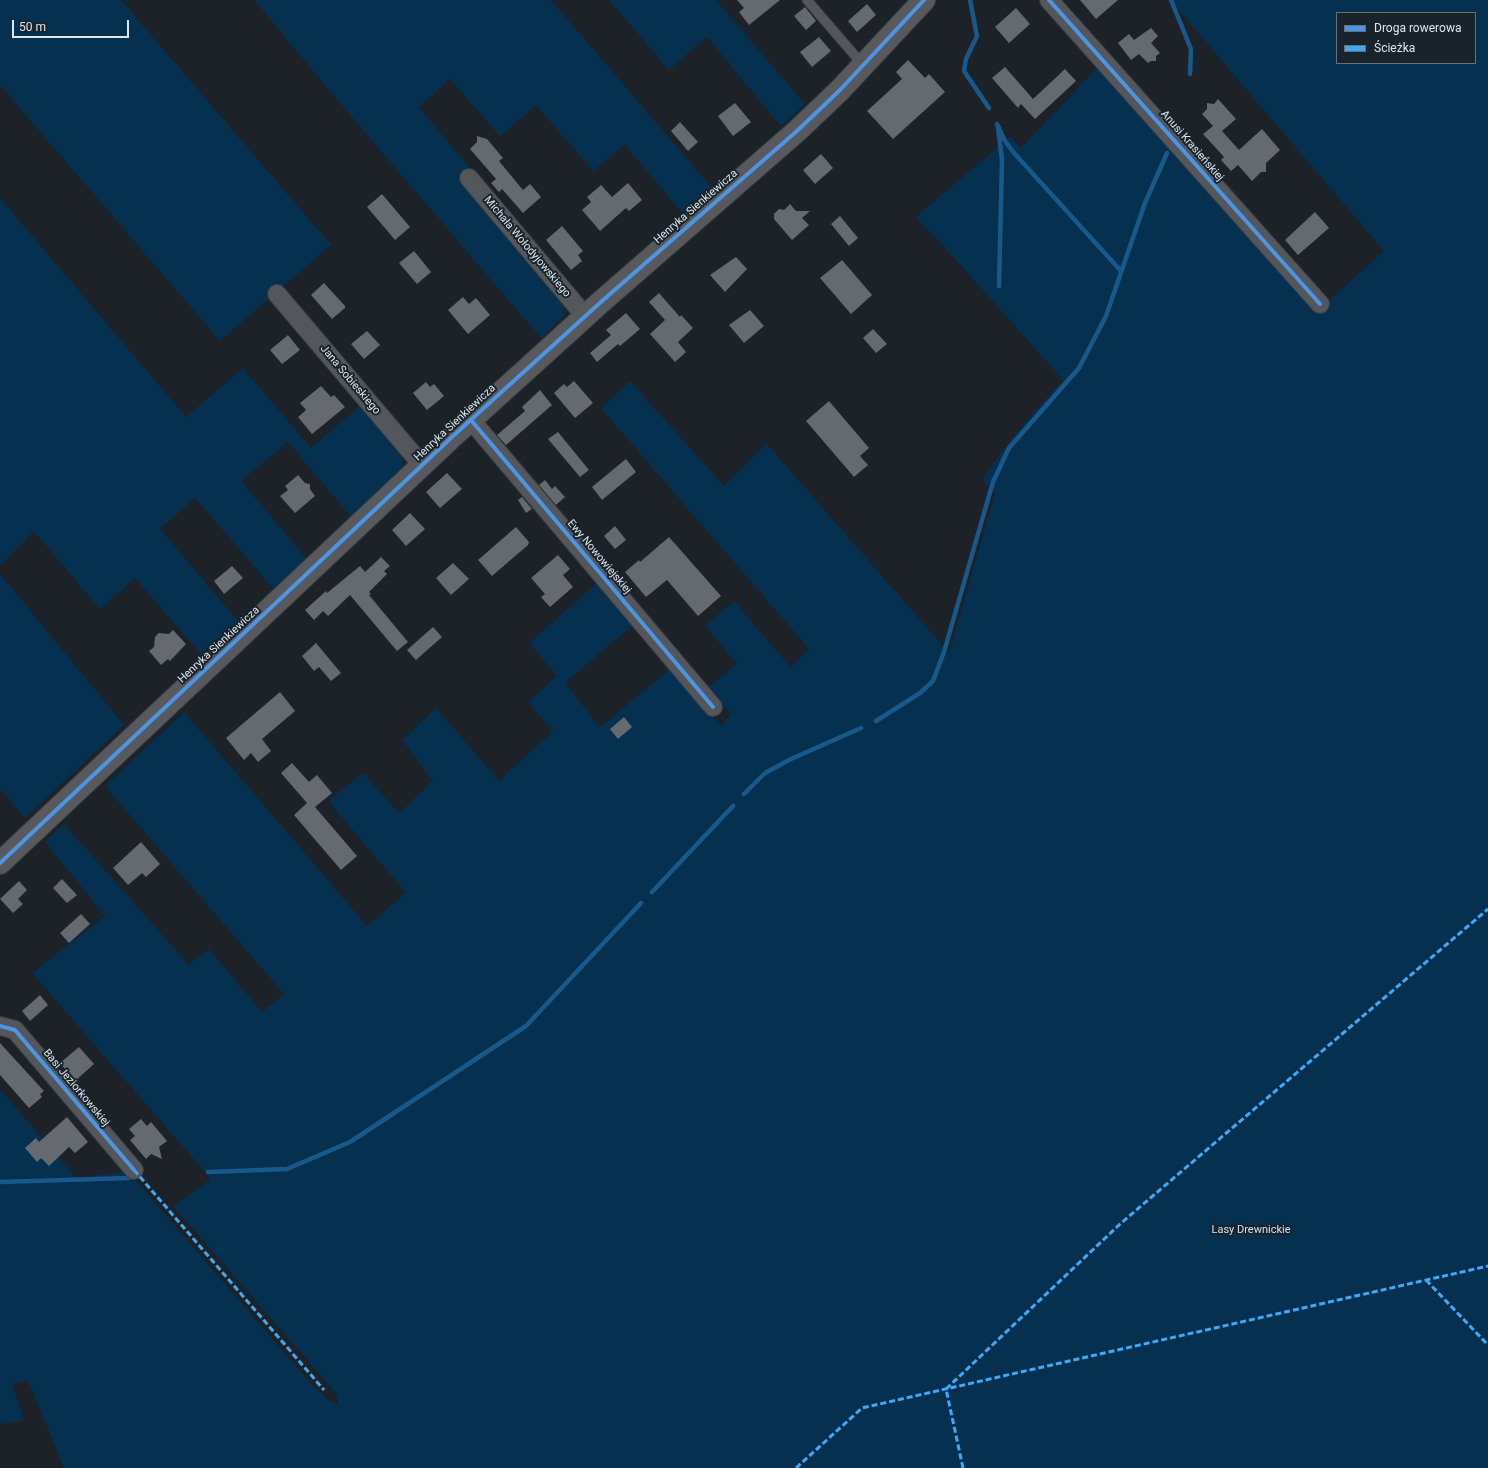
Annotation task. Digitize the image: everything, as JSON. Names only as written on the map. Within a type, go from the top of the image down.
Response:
[{"type":"street","name":"Henryka Sienkiewicza","points":[[0,863],[471,420],[585,316],[797,132],[924,0]]},
{"type":"street","name":"Anusi Krasieńskiej","points":[[1049,0],[1320,304]]},
{"type":"street","name":"Michała Wołodyjowskiego","points":[[469,178],[585,316]]},
{"type":"street","name":"Jana Sobieskiego","points":[[277,294],[422,465]]},
{"type":"street","name":"Ewy Nowowiejskiej","points":[[471,420],[713,706]]},
{"type":"street","name":"Basi Jeziorkowskiej","points":[[0,1026],[16,1030],[134,1170]]},
{"type":"lane","points":[[808,0],[863,65]]},
{"type":"green space","points":[[0,0],[121,0],[331,245],[220,341],[0,85]]},
{"type":"green space","points":[[254,0],[551,0],[712,188],[682,213],[625,145],[593,171],[536,105],[500,136],[450,79],[419,107],[469,167],[458,177],[563,299],[565,314],[541,338]]},
{"type":"green space","points":[[609,0],[716,0],[805,104],[781,126],[707,37],[669,70]]},
{"type":"green space","name":"Lasy Drewnickie","points":[[1170,0],[1488,0],[1488,1468],[64,1468],[28,1380],[12,1384],[24,1420],[0,1424],[0,1089],[76,1178],[130,1171],[137,1182],[307,1379],[328,1401],[338,1404],[336,1393],[173,1206],[211,1179],[32,973],[105,916],[45,842],[64,824],[189,965],[209,949],[262,1012],[284,994],[105,786],[184,712],[367,926],[406,893],[328,801],[363,773],[399,813],[433,781],[402,740],[436,708],[499,781],[553,731],[528,702],[557,676],[529,643],[598,582],[635,623],[565,683],[600,727],[672,667],[721,726],[731,714],[707,688],[737,664],[705,626],[734,601],[790,667],[809,649],[601,408],[630,381],[724,486],[766,443],[949,653],[995,494],[982,480],[1010,441],[1063,380],[948,251],[916,218],[1010,137],[1021,148],[1098,67],[1318,310],[1384,251]]},
{"type":"green space","points":[[0,198],[186,417],[243,368],[311,448],[362,404],[403,452],[402,470],[361,507],[352,518],[288,442],[241,481],[307,559],[273,588],[195,498],[160,529],[238,621],[201,654],[135,578],[100,609],[34,531],[0,566]]},
{"type":"green space","points":[[0,574],[124,725],[25,818],[0,789]]},
{"type":"building","points":[[737,0],[780,0],[749,25],[739,12],[744,8]]},
{"type":"building","points":[[1080,0],[1118,0],[1096,19]]},
{"type":"building","points":[[867,4],[876,15],[857,32],[848,21]]},
{"type":"building","points":[[805,7],[816,21],[806,30],[794,16]]},
{"type":"building","points":[[1016,8],[1030,24],[1009,43],[995,27]]},
{"type":"building","points":[[1151,28],[1158,36],[1151,43],[1160,53],[1156,56],[1156,61],[1151,61],[1148,63],[1139,54],[1131,60],[1118,43],[1129,34],[1134,40]]},
{"type":"building","points":[[819,37],[831,51],[812,67],[800,52]]},
{"type":"building","points":[[908,60],[925,78],[929,74],[945,92],[893,139],[867,111],[902,79],[896,72]]},
{"type":"building","points":[[1005,67],[1033,99],[1065,69],[1076,81],[1035,119],[1021,104],[1018,108],[992,78]]},
{"type":"building","points":[[1218,99],[1236,119],[1222,131],[1239,150],[1262,129],[1280,150],[1266,163],[1266,172],[1261,172],[1252,181],[1238,165],[1231,171],[1221,160],[1224,157],[1203,134],[1213,126],[1202,114],[1207,109],[1207,103],[1214,104]]},
{"type":"building","points":[[735,103],[751,122],[733,136],[718,116]]},
{"type":"building","points":[[680,122],[698,142],[688,151],[671,131]]},
{"type":"building","points":[[477,136],[487,139],[503,158],[499,161],[523,190],[530,184],[541,197],[523,213],[502,189],[499,192],[491,183],[496,179],[470,149],[477,142]]},
{"type":"building","points":[[821,154],[833,168],[815,184],[803,170]]},
{"type":"building","points":[[628,183],[642,200],[629,211],[626,208],[600,231],[582,210],[591,202],[587,197],[601,185],[612,197]]},
{"type":"building","points":[[382,194],[410,227],[395,240],[367,207]]},
{"type":"building","points":[[790,204],[796,211],[810,211],[802,218],[809,225],[792,240],[774,219],[774,214],[779,209],[784,210]]},
{"type":"building","points":[[1315,212],[1329,228],[1298,255],[1285,240]]},
{"type":"building","points":[[840,216],[858,238],[849,246],[831,224]]},
{"type":"building","points":[[562,226],[583,251],[578,255],[582,261],[571,270],[546,240]]},
{"type":"building","points":[[414,251],[431,272],[417,284],[399,263]]},
{"type":"building","points":[[736,257],[747,269],[725,292],[710,275]]},
{"type":"building","points":[[842,260],[872,295],[851,314],[820,278]]},
{"type":"building","points":[[324,283],[345,306],[345,308],[332,319],[311,295]]},
{"type":"building","points":[[659,293],[680,317],[681,315],[693,328],[678,342],[686,352],[675,362],[650,334],[665,320],[649,302]]},
{"type":"building","points":[[463,297],[469,304],[476,298],[490,315],[468,334],[448,310]]},
{"type":"building","points":[[750,310],[764,326],[744,343],[729,325]]},
{"type":"building","points":[[626,313],[640,329],[620,346],[618,344],[597,362],[590,353],[611,335],[606,330]]},
{"type":"building","points":[[873,329],[887,344],[876,353],[863,338]]},
{"type":"building","points":[[367,331],[380,345],[364,359],[351,344]]},
{"type":"building","points":[[288,335],[300,350],[282,364],[270,350]]},
{"type":"building","points":[[574,381],[593,403],[575,418],[554,393],[564,384],[567,387]]},
{"type":"building","points":[[426,382],[430,387],[434,384],[444,396],[427,410],[413,393]]},
{"type":"building","points":[[321,386],[331,397],[334,395],[345,407],[312,434],[298,417],[306,410],[300,403]]},
{"type":"building","points":[[540,390],[552,405],[506,445],[497,435],[525,411],[522,407]]},
{"type":"building","points":[[829,401],[869,448],[860,456],[868,465],[854,477],[806,421]]},
{"type":"building","points":[[558,432],[589,470],[580,477],[548,439]]},
{"type":"building","points":[[626,459],[636,472],[602,500],[592,487]]},
{"type":"building","points":[[447,473],[462,489],[440,508],[426,492]]},
{"type":"building","points":[[298,475],[305,483],[310,484],[310,489],[315,496],[295,513],[280,496],[288,490],[285,486]]},
{"type":"building","points":[[545,480],[552,489],[555,486],[565,497],[556,505],[539,485]]},
{"type":"building","points":[[522,497],[532,509],[526,513],[518,500]]},
{"type":"building","points":[[410,513],[425,529],[406,546],[392,530]]},
{"type":"building","points":[[615,526],[626,540],[615,549],[604,536]]},
{"type":"building","points":[[516,527],[529,542],[528,545],[492,576],[478,560]]},
{"type":"building","points":[[669,537],[721,596],[698,616],[667,580],[646,597],[625,572],[639,560],[640,562]]},
{"type":"building","points":[[558,555],[570,569],[563,575],[573,587],[550,607],[541,597],[545,594],[531,578]]},
{"type":"building","points":[[381,557],[390,566],[384,571],[387,574],[369,592],[371,594],[369,595],[408,642],[397,651],[350,595],[328,616],[323,611],[314,620],[305,610],[326,591],[327,593],[360,566],[365,572]]},
{"type":"building","points":[[453,563],[469,579],[451,595],[436,578]]},
{"type":"building","points":[[232,566],[243,578],[224,594],[214,581]]},
{"type":"building","points":[[433,627],[442,637],[416,660],[407,650]]},
{"type":"building","points":[[173,630],[186,644],[170,661],[168,659],[161,665],[149,651],[154,647],[155,637],[159,633],[169,634]]},
{"type":"building","points":[[316,643],[341,673],[331,681],[319,667],[314,671],[302,656]]},
{"type":"building","points":[[280,692],[295,711],[262,739],[271,751],[258,762],[251,753],[244,760],[226,738]]},
{"type":"building","points":[[624,717],[632,727],[618,739],[610,729]]},
{"type":"building","points":[[292,763],[309,782],[317,775],[332,793],[315,807],[357,856],[341,870],[294,815],[307,803],[281,773]]},
{"type":"building","points":[[141,842],[160,864],[146,877],[142,873],[128,885],[113,868]]},
{"type":"building","points":[[62,879],[77,895],[67,903],[53,888]]},
{"type":"building","points":[[19,881],[27,890],[18,899],[23,904],[13,913],[0,899]]},
{"type":"building","points":[[81,914],[90,924],[69,943],[60,933]]},
{"type":"building","points":[[40,995],[48,1005],[30,1021],[22,1011]]},
{"type":"building","points":[[0,1043],[44,1091],[40,1094],[42,1097],[29,1108],[0,1075]]},
{"type":"building","points":[[79,1047],[94,1064],[75,1081],[60,1063]]},
{"type":"building","points":[[67,1117],[88,1142],[75,1153],[69,1147],[49,1166],[41,1158],[37,1162],[25,1148],[36,1138],[39,1142]]},
{"type":"building","points":[[141,1119],[147,1126],[151,1122],[167,1141],[159,1147],[162,1159],[151,1154],[146,1159],[130,1140],[135,1136],[129,1129]]},
{"type":"waterway","points":[[970,0],[977,36],[966,59],[964,71],[989,108]]},
{"type":"waterway","points":[[1171,0],[1191,49],[1190,74]]},
{"type":"waterway","points":[[997,124],[1005,141],[1014,153],[1121,271]]},
{"type":"waterway","points":[[998,128],[1002,160],[999,286]]},
{"type":"waterway","points":[[876,721],[920,693],[933,681],[944,652],[993,482],[1009,448],[1079,368],[1106,316],[1145,203],[1167,153]]},
{"type":"waterway","points":[[744,794],[765,773],[791,759],[861,728]]},
{"type":"waterway","points":[[652,892],[733,806]]},
{"type":"waterway","points":[[208,1172],[287,1169],[350,1142],[526,1026],[641,903]]},
{"type":"waterway","points":[[0,1182],[129,1178]]},
{"type":"marked path","points":[[963,1468],[946,1389],[1120,1224],[1488,909]]},
{"type":"marked path","points":[[134,1170],[324,1390]]},
{"type":"marked path","points":[[796,1468],[862,1408],[1488,1266]]},
{"type":"marked path","points":[[1426,1280],[1488,1345]]},
{"type":"cycle path","points":[[0,863],[453,436],[602,301],[797,131],[840,90],[924,0]]},
{"type":"cycle path","points":[[1049,0],[1320,304]]},
{"type":"cycle path","points":[[471,420],[713,707]]},
{"type":"cycle path","points":[[0,1026],[15,1030],[134,1170]]}]
